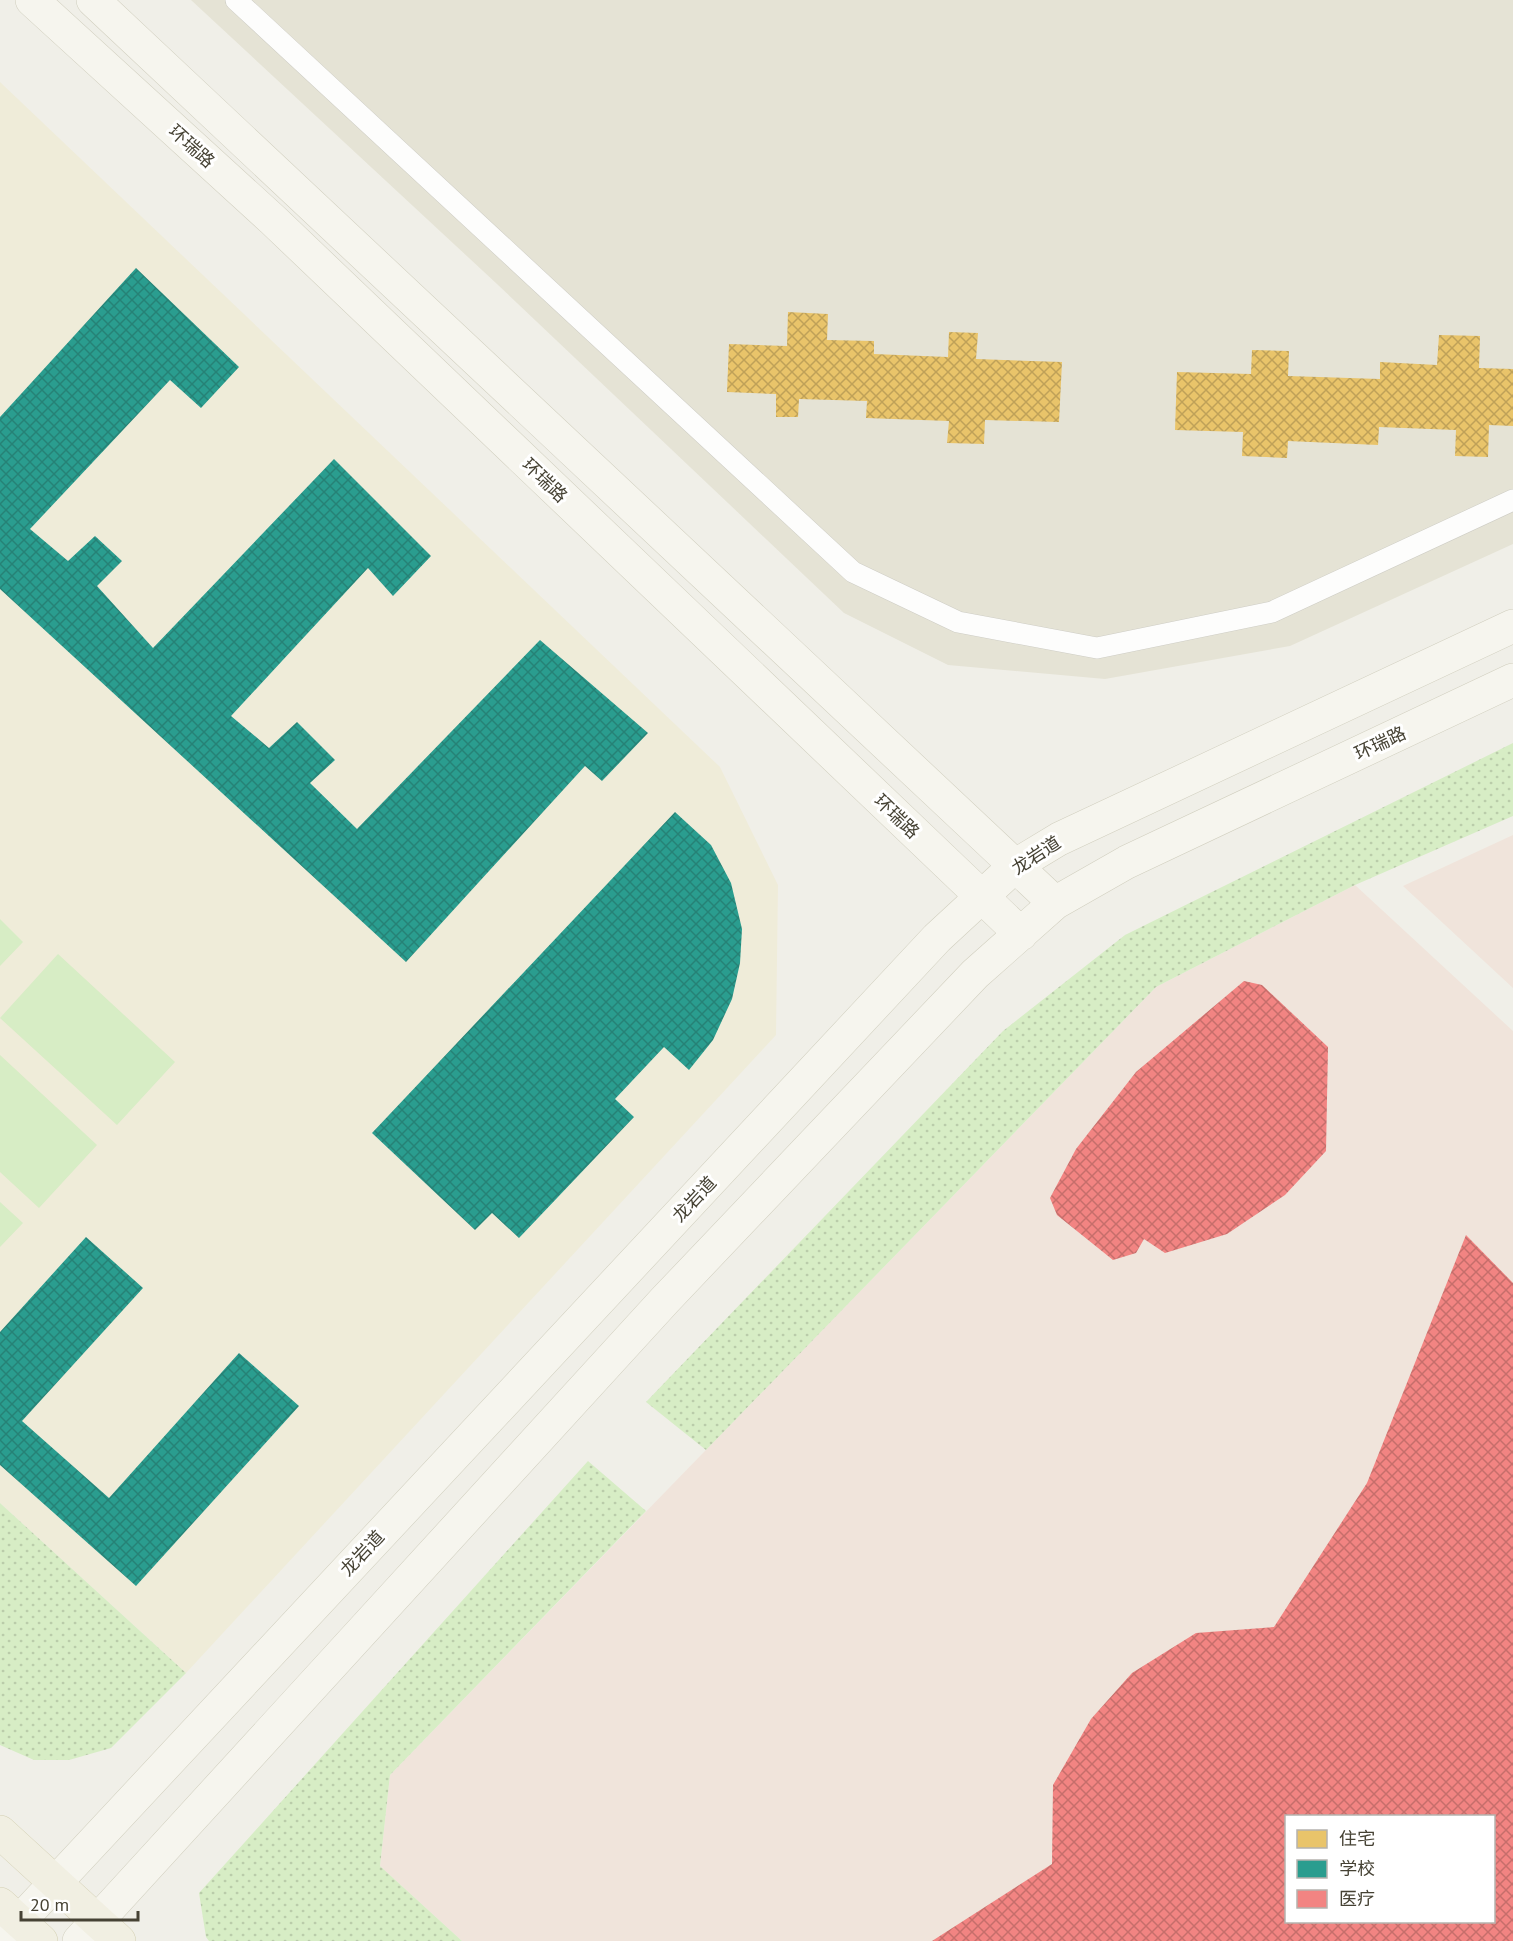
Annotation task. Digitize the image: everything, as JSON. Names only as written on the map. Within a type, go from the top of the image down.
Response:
[{"type":"main road","name":"环瑞路","points":[[32,0],[273,220],[1021,934],[1055,903],[1127,862],[1513,680]]},
{"type":"main road","points":[[93,0],[1055,903]]},
{"type":"main road","name":"龙岩道","points":[[64,1890],[93,1840],[937,938],[1016,865],[1059,839],[1513,626]]},
{"type":"main road","points":[[0,1832],[64,1890],[98,1934],[665,1300],[975,974],[1021,934]]},
{"type":"main road","points":[[15,1927],[64,1890]]},
{"type":"main road","points":[[64,1890],[66,1941]]},
{"type":"lane","points":[[236,0],[853,572],[958,622],[1097,648],[1272,612],[1513,500]]},
{"type":"shaded area","points":[[191,0],[1513,0],[1513,544],[1290,646],[1105,679],[948,665],[844,613],[497,284]]},
{"type":"shaded area","points":[[0,82],[720,767],[778,885],[776,1035],[186,1673],[0,1503]]},
{"type":"shaded area","points":[[1513,835],[1513,988],[1403,886]]},
{"type":"shaded area","points":[[1355,885],[1513,1031],[1513,1941],[462,1941],[380,1866],[390,1775],[1156,987]]},
{"type":"green space","points":[[1513,743],[1513,816],[1355,885],[1156,987],[706,1450],[646,1402],[1003,1031],[1125,935]]},
{"type":"green space","points":[[0,919],[23,942],[0,966]]},
{"type":"green space","points":[[58,954],[175,1062],[117,1125],[0,1018]]},
{"type":"green space","points":[[0,1055],[97,1145],[39,1208],[0,1172]]},
{"type":"green space","points":[[0,1202],[23,1223],[0,1247]]},
{"type":"green space","points":[[588,1461],[646,1511],[390,1775],[380,1866],[462,1941],[209,1941],[206,1937],[199,1893]]},
{"type":"green space","points":[[0,1503],[186,1673],[111,1748],[69,1760],[34,1760],[0,1745]]},
{"type":"building: 住宅","points":[[788,312],[828,314],[827,340],[874,341],[874,354],[948,357],[949,332],[978,333],[976,359],[1062,362],[1059,422],[985,420],[984,444],[947,443],[949,421],[866,418],[867,401],[799,399],[798,417],[776,417],[776,394],[727,392],[729,344],[787,346]]},
{"type":"building: 住宅","points":[[1439,335],[1480,336],[1479,368],[1513,369],[1513,426],[1489,425],[1488,457],[1455,456],[1456,430],[1379,427],[1378,445],[1288,441],[1287,458],[1242,456],[1243,432],[1175,430],[1177,372],[1251,374],[1252,350],[1289,351],[1288,376],[1380,379],[1380,362],[1437,365]]},
{"type":"building: 学校","points":[[136,268],[239,367],[201,408],[170,380],[30,529],[68,561],[95,536],[122,561],[97,586],[153,648],[334,459],[431,556],[393,596],[368,568],[231,716],[269,748],[297,722],[335,760],[310,783],[357,829],[540,640],[648,733],[602,781],[585,766],[406,962],[0,589],[0,417]]},
{"type":"building: 学校","points":[[675,812],[711,845],[731,883],[742,929],[740,963],[732,999],[713,1040],[689,1070],[664,1047],[615,1099],[634,1117],[519,1238],[492,1213],[475,1230],[372,1133]]},
{"type":"building: 学校","points":[[86,1237],[143,1288],[22,1421],[109,1498],[239,1353],[299,1406],[136,1586],[0,1465],[0,1332]]},
{"type":"building: 医疗","points":[[1244,981],[1262,985],[1328,1047],[1326,1151],[1285,1195],[1227,1234],[1165,1253],[1144,1239],[1136,1253],[1113,1260],[1057,1215],[1050,1198],[1076,1149],[1136,1072]]},
{"type":"building: 医疗","points":[[1466,1235],[1513,1283],[1513,1941],[932,1941],[1052,1864],[1053,1785],[1091,1719],[1132,1673],[1196,1633],[1274,1627],[1367,1483]]}]
